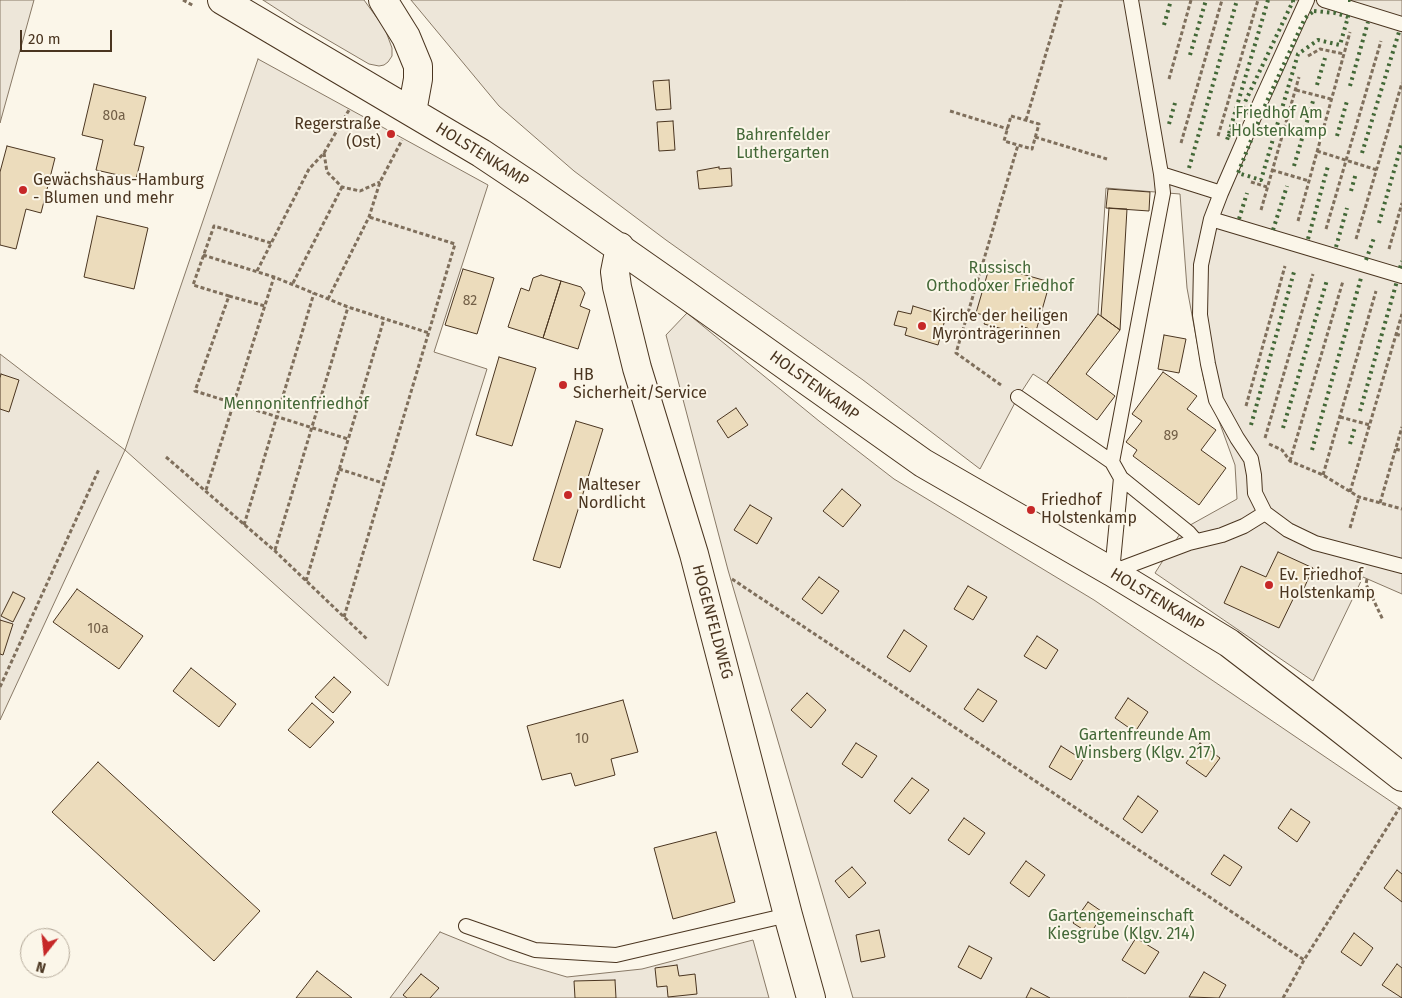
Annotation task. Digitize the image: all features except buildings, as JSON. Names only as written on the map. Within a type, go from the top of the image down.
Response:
[{"type":"street","name":"HOLSTENKAMP","points":[[222,0],[481,153],[620,248],[923,463],[1112,572],[1229,643],[1402,777]]},
{"type":"street","points":[[383,0],[406,37],[418,66],[418,79],[412,112]]},
{"type":"street","name":"HOGENFELDWEG","points":[[620,248],[615,272],[617,287],[638,368],[694,554],[811,998]]},
{"type":"lane","points":[[1112,462],[1166,175],[1131,0]]},
{"type":"lane","points":[[1307,0],[1261,101],[1211,219],[1201,265],[1200,315],[1208,364],[1216,400],[1251,459],[1255,493],[1265,513],[1288,530],[1315,543],[1402,566]]},
{"type":"lane","points":[[1324,0],[1402,24]]},
{"type":"lane","points":[[1166,175],[1221,193]]},
{"type":"lane","points":[[1211,219],[1402,276]]},
{"type":"lane","points":[[1018,397],[1112,462],[1121,478],[1189,533],[1196,541]]},
{"type":"lane","points":[[1121,478],[1112,572],[1196,541],[1222,535],[1244,526],[1265,513]]},
{"type":"lane","points":[[466,926],[535,950],[616,955],[788,915]]},
{"type":"path","points":[[1026,120],[1062,0]]},
{"type":"path","points":[[1167,85],[1191,0]]},
{"type":"path","points":[[1166,175],[1222,0]]},
{"type":"path","points":[[1232,89],[1258,0]]},
{"type":"path","points":[[1305,58],[1320,49],[1344,54]]},
{"type":"path","points":[[1254,232],[1300,74]]},
{"type":"path","points":[[1296,90],[1332,99]]},
{"type":"path","points":[[257,271],[309,168],[324,153],[350,106]]},
{"type":"path","points":[[950,111],[1008,129]]},
{"type":"path","points":[[1012,116],[1039,124],[1032,149],[1004,141],[1008,129],[1012,116]]},
{"type":"path","points":[[1035,137],[1107,159]]},
{"type":"path","points":[[328,299],[369,217],[380,182],[402,139]]},
{"type":"path","points":[[1018,145],[956,354],[1018,397]]},
{"type":"path","points":[[1317,151],[1376,170]]},
{"type":"path","points":[[324,153],[327,172],[342,187],[360,191],[380,182]]},
{"type":"path","points":[[1272,170],[1309,181]]},
{"type":"path","points":[[292,284],[342,187]]},
{"type":"path","points":[[1323,475],[1402,203]]},
{"type":"path","points":[[344,617],[455,244],[369,217]]},
{"type":"path","points":[[265,306],[193,285],[214,226],[271,243]]},
{"type":"path","points":[[203,255],[257,271],[348,307],[428,333]]},
{"type":"path","points":[[206,490],[274,277]]},
{"type":"path","points":[[244,525],[314,293]]},
{"type":"path","points":[[229,296],[195,391],[348,439]]},
{"type":"path","points":[[275,551],[348,307]]},
{"type":"path","points":[[1350,492],[1402,314]]},
{"type":"path","points":[[306,581],[384,319]]},
{"type":"path","points":[[1396,334],[1402,336]]},
{"type":"path","points":[[1340,416],[1370,425]]},
{"type":"path","points":[[1380,503],[1402,427]]},
{"type":"path","points":[[1251,459],[1264,443],[1269,444],[1282,450],[1290,461],[1323,475],[1359,497],[1402,509]]},
{"type":"path","points":[[1396,449],[1402,450]]},
{"type":"path","points":[[166,457],[275,551],[367,639]]},
{"type":"path","points":[[0,687],[99,469]]},
{"type":"path","points":[[339,469],[383,483]]},
{"type":"path","points":[[1344,550],[1359,497]]},
{"type":"path","points":[[694,554],[1304,960]]},
{"type":"path","points":[[1375,558],[1366,584],[1383,620]]},
{"type":"path","points":[[1283,998],[1304,960],[1400,807]]},
{"type":"green space","points":[[0,0],[34,0],[0,123]]},
{"type":"green space","points":[[263,0],[364,0],[385,29],[392,48],[392,56],[384,65],[369,64]]},
{"type":"green space","points":[[411,0],[1402,0],[1402,594],[1363,577],[1313,681],[1155,573],[1183,529],[1237,499],[1235,465],[1204,380],[1187,288],[1180,194],[1106,188],[1098,314],[1047,383],[1033,374],[1018,397],[980,469],[863,380],[666,240],[574,171],[499,106]]},
{"type":"green space","name":"Mennonitenfriedhof","points":[[258,59],[488,185],[434,352],[487,369],[388,686],[125,450]]},
{"type":"green space","points":[[687,313],[819,421],[894,479],[1094,600],[1402,809],[1402,998],[853,998],[728,570],[666,335]]},
{"type":"green space","points":[[0,354],[125,450],[0,720]]},
{"type":"green space","points":[[440,932],[509,960],[567,977],[642,969],[753,940],[769,998],[390,998]]},
{"type":"hedge","points":[[1164,25],[1171,0]]},
{"type":"hedge","points":[[1190,55],[1206,0]]},
{"type":"hedge","points":[[1189,168],[1237,0]]},
{"type":"hedge","points":[[1268,0],[1227,140],[1293,1],[1288,0]]},
{"type":"hedge","points":[[1314,11],[1335,13],[1348,17],[1340,45],[1318,40],[1298,54],[1261,180],[1238,173],[1263,110],[1305,18],[1314,11]]},
{"type":"hedge","points":[[1350,86],[1368,22]]},
{"type":"hedge","points":[[1362,153],[1399,32]]},
{"type":"hedge","points":[[1317,85],[1325,58]]},
{"type":"hedge","points":[[1294,166],[1313,101]]},
{"type":"hedge","points":[[1337,136],[1347,101]]},
{"type":"hedge","points":[[1169,124],[1175,103]]},
{"type":"hedge","points":[[1379,223],[1402,143]]},
{"type":"hedge","points":[[1308,239],[1328,166]]},
{"type":"hedge","points":[[1351,191],[1356,173]]},
{"type":"hedge","points":[[1273,230],[1287,186]]},
{"type":"hedge","points":[[1239,219],[1247,193]]},
{"type":"hedge","points":[[1336,247],[1347,208]]},
{"type":"hedge","points":[[1366,260],[1374,238]]},
{"type":"hedge","points":[[1400,268],[1402,261]]},
{"type":"hedge","points":[[1251,425],[1294,272]]},
{"type":"hedge","points":[[1312,450],[1361,278]]},
{"type":"hedge","points":[[1283,428],[1327,280]]},
{"type":"hedge","points":[[1360,411],[1397,281]]},
{"type":"hedge","points":[[1350,444],[1355,427]]},
{"type":"place","name":"Regerstraße (Ost)","points":[[391,134]]},
{"type":"place","name":"Gewächshaus-Hamburg - Blumen und mehr","points":[[23,190]]},
{"type":"place","name":"Kirche der heiligen Myronträgerinnen","points":[[922,326]]},
{"type":"place","name":"HB Sicherheit/Service","points":[[563,385]]},
{"type":"place","name":"Malteser Nordlicht","points":[[568,495]]},
{"type":"place","name":"Friedhof Holstenkamp","points":[[1031,510]]},
{"type":"place","name":"Ev. Friedhof Holstenkamp","points":[[1269,585]]},
{"type":"park label","name":"Friedhof Am Holstenkamp","points":[[1279,123]]},
{"type":"park label","name":"Bahrenfelder Luthergarten","points":[[783,145]]},
{"type":"park label","name":"Russisch Orthodoxer Friedhof","points":[[1000,278]]},
{"type":"park label","name":"Gartenfreunde Am Winsberg (Klgv. 217)","points":[[1145,745]]},
{"type":"park label","name":"Gartengemeinschaft Kiesgrube (Klgv. 214)","points":[[1121,926]]}]
